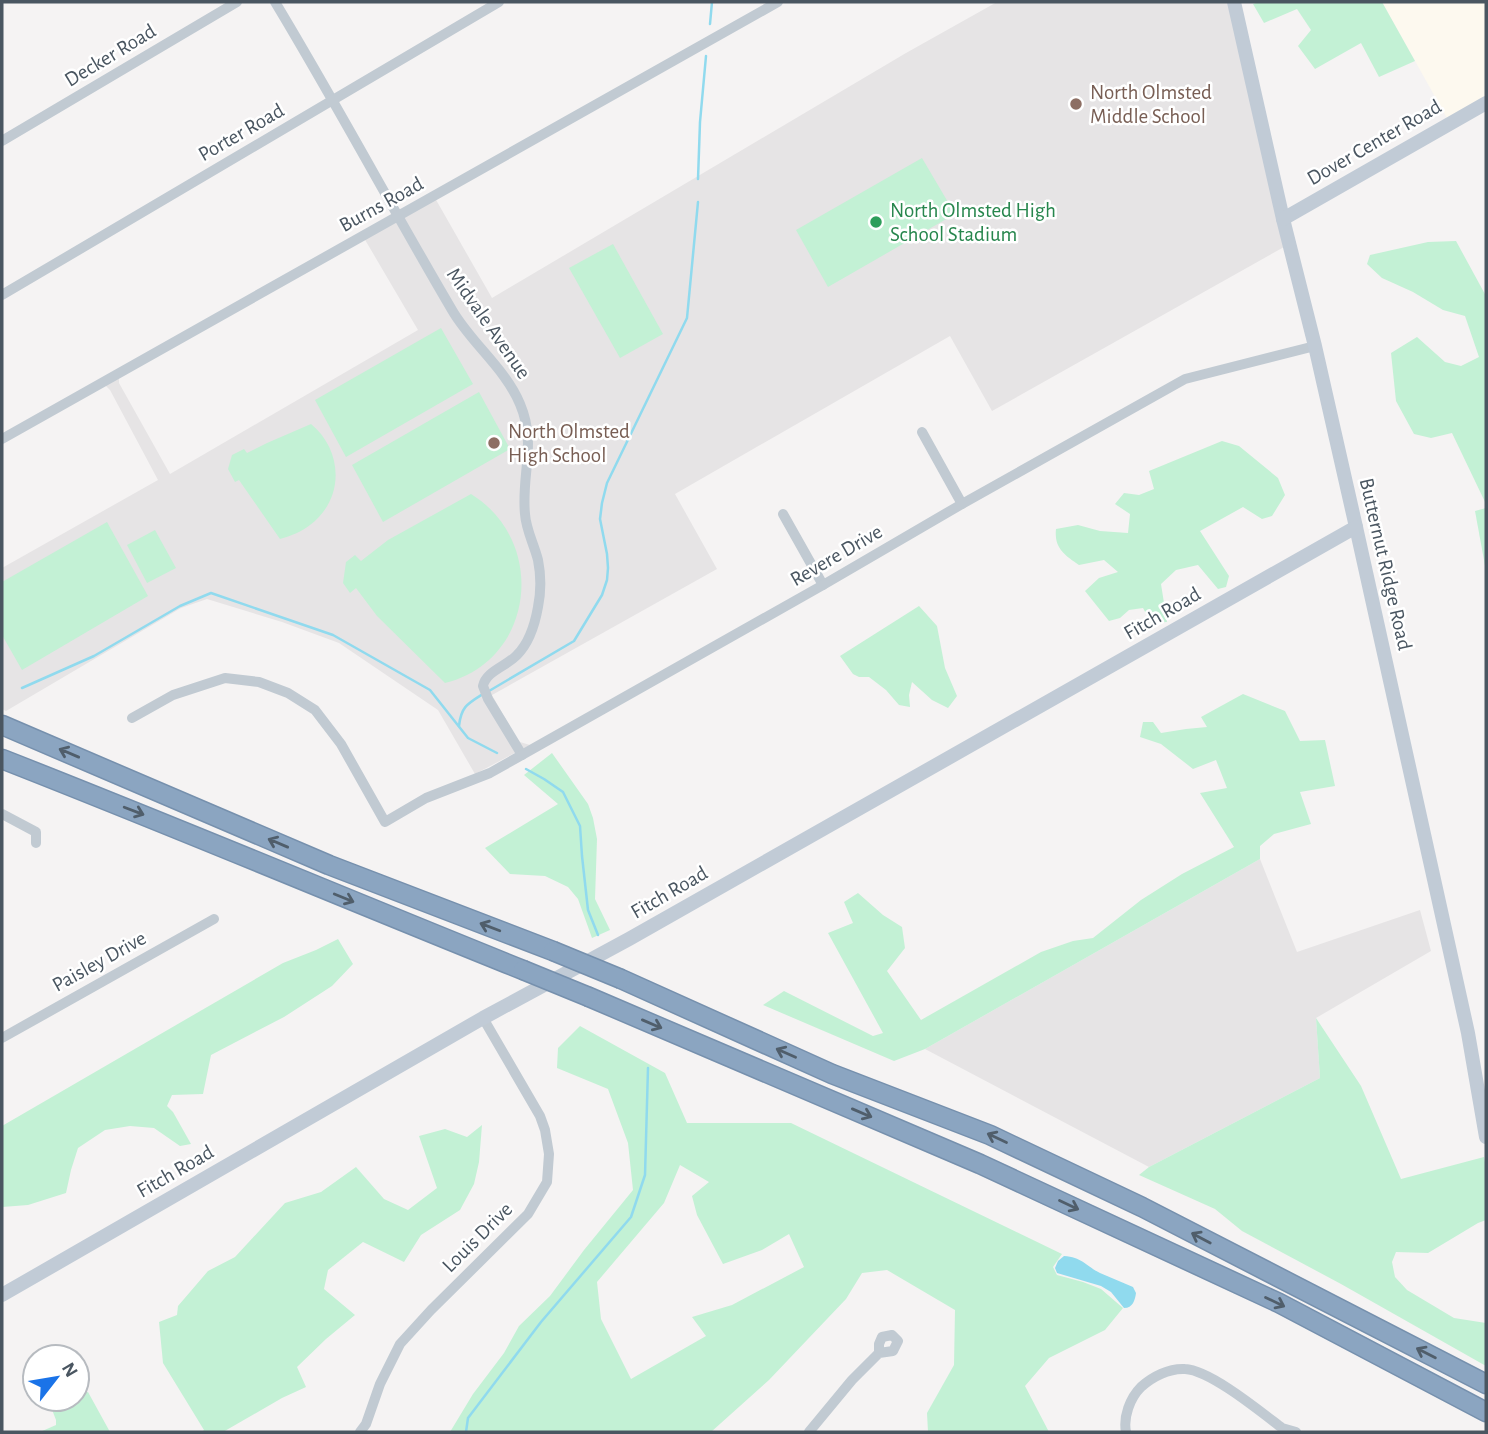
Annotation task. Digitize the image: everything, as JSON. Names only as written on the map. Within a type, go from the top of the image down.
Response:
[{"type":"highway","points":[[2,725],[329,865],[621,979],[832,1074],[1002,1140],[1142,1207],[1486,1384]]},
{"type":"highway","points":[[2,759],[169,824],[326,891],[589,997],[1003,1174],[1279,1303],[1486,1412]]},
{"type":"street","name":"Decker Road","points":[[2,141],[237,2]]},
{"type":"street","name":"Midvale Avenue","points":[[275,2],[334,100],[457,319],[510,386],[520,403],[529,457],[525,518],[538,561],[539,607],[524,646],[508,664],[486,678],[483,684],[485,693],[522,755]]},
{"type":"street","name":"Porter Road","points":[[2,295],[499,2]]},
{"type":"street","name":"Burns Road","points":[[2,439],[778,2]]},
{"type":"street","name":"Butternut Ridge Road","points":[[1234,2],[1356,527],[1468,1033],[1486,1137]]},
{"type":"street","name":"Dover Center Road","points":[[1283,219],[1486,103]]},
{"type":"street","name":"Revere Drive","points":[[132,718],[173,695],[225,678],[259,682],[288,693],[316,710],[341,744],[385,822],[426,798],[490,773],[1185,379],[1315,346]]},
{"type":"street","points":[[922,432],[962,504]]},
{"type":"street","points":[[783,514],[823,585]]},
{"type":"street","name":"Fitch Road","points":[[2,1295],[483,1018],[629,939],[1356,527]]},
{"type":"street","points":[[2,814],[36,832],[36,843]]},
{"type":"street","name":"Paisley Drive","points":[[2,1038],[215,919]]},
{"type":"street","name":"Louis Drive","points":[[360,1432],[366,1424],[380,1384],[400,1344],[528,1214],[547,1182],[549,1154],[540,1116],[483,1018]]},
{"type":"street","points":[[809,1432],[852,1380],[879,1353]]},
{"type":"street","points":[[1126,1432],[1129,1406],[1135,1393],[1162,1373],[1185,1369],[1204,1373],[1282,1428],[1296,1432]]},
{"type":"shaded area","name":"North Olmsted High School","points":[[997,2],[1228,2],[1284,247],[992,411],[950,336],[675,494],[717,569],[492,695],[517,739],[530,745],[475,774],[438,710],[339,643],[207,599],[181,608],[6,711],[2,709],[2,568],[158,480],[105,385],[119,377],[119,383],[170,474],[418,330],[364,238],[390,223],[395,223],[435,198],[492,298]]},
{"type":"shaded area","points":[[1382,2],[1486,2],[1486,98],[1448,120]]},
{"type":"shaded area","points":[[1260,859],[1297,952],[1420,910],[1431,951],[1316,1018],[1320,1078],[1149,1167],[925,1049]]},
{"type":"green space","points":[[1382,2],[1415,61],[1379,77],[1361,43],[1315,69],[1298,46],[1311,30],[1297,9],[1264,23],[1253,4]]},
{"type":"green space","name":"North Olmsted High School Stadium","points":[[922,158],[955,214],[828,287],[796,230]]},
{"type":"green space","points":[[1456,241],[1486,296],[1486,504],[1452,433],[1431,438],[1414,434],[1396,401],[1391,353],[1417,337],[1445,362],[1461,366],[1479,357],[1465,316],[1443,310],[1382,278],[1367,264],[1370,255],[1428,242]]},
{"type":"green space","points":[[613,244],[663,334],[620,358],[569,268]]},
{"type":"green space","points":[[441,328],[473,384],[346,457],[315,400]]},
{"type":"green space","points":[[479,392],[510,449],[383,522],[352,465]]},
{"type":"green space","points":[[311,424],[329,447],[336,475],[334,488],[329,502],[310,525],[296,534],[280,539],[239,480],[235,482],[228,469],[232,455],[244,449],[247,453]]},
{"type":"green space","points":[[1222,441],[1239,446],[1278,478],[1285,495],[1272,516],[1262,519],[1243,507],[1200,531],[1229,576],[1226,587],[1218,589],[1198,565],[1176,570],[1161,584],[1167,622],[1151,623],[1143,608],[1129,610],[1120,618],[1109,621],[1085,591],[1099,578],[1118,572],[1104,560],[1079,565],[1058,546],[1056,529],[1078,525],[1100,531],[1128,533],[1130,514],[1115,504],[1124,493],[1139,495],[1154,489],[1149,471]]},
{"type":"green space","points":[[471,494],[496,515],[512,540],[520,569],[521,598],[513,626],[498,651],[475,670],[445,683],[377,616],[356,588],[350,593],[343,583],[346,562],[355,555],[361,561],[388,540]]},
{"type":"green space","points":[[1486,508],[1486,571],[1475,511]]},
{"type":"green space","points":[[107,522],[148,596],[22,670],[2,635],[2,582]]},
{"type":"green space","points":[[155,530],[176,568],[147,583],[127,545]]},
{"type":"green space","points":[[919,606],[937,626],[945,668],[957,696],[948,708],[932,700],[912,682],[910,707],[899,705],[869,677],[853,674],[840,656]]},
{"type":"green space","points":[[1243,694],[1285,711],[1300,741],[1325,740],[1335,786],[1300,792],[1311,824],[1274,834],[1260,846],[1260,859],[925,1049],[894,1061],[763,1005],[784,991],[873,1036],[883,1033],[828,933],[853,923],[844,902],[858,893],[883,915],[902,927],[905,948],[887,971],[921,1020],[1041,952],[1073,941],[1093,938],[1141,900],[1182,874],[1234,847],[1200,793],[1227,788],[1216,760],[1193,769],[1161,744],[1140,737],[1143,722],[1153,722],[1161,733],[1207,727],[1201,717]]},
{"type":"green space","points":[[552,753],[588,804],[593,818],[597,839],[595,899],[610,930],[592,938],[578,899],[568,887],[545,876],[510,874],[485,848],[558,804],[524,775]]},
{"type":"green space","points":[[338,939],[353,964],[332,986],[284,1017],[211,1055],[203,1094],[172,1095],[167,1106],[191,1144],[180,1146],[154,1128],[130,1126],[105,1130],[78,1148],[66,1193],[28,1205],[2,1207],[2,1126],[283,963]]},
{"type":"green space","points":[[1316,1018],[1361,1086],[1401,1179],[1484,1157],[1486,1220],[1428,1253],[1396,1252],[1392,1262],[1395,1277],[1407,1290],[1454,1318],[1486,1323],[1486,1366],[1242,1231],[1215,1209],[1139,1175],[1149,1167],[1320,1078]]},
{"type":"green space","points":[[580,1026],[665,1073],[687,1123],[791,1123],[1062,1254],[1053,1267],[1057,1275],[1101,1289],[1123,1308],[1105,1330],[1049,1358],[1025,1386],[1049,1432],[928,1432],[927,1413],[954,1365],[955,1310],[887,1270],[862,1273],[846,1299],[769,1380],[711,1432],[450,1432],[473,1394],[504,1353],[519,1326],[550,1296],[633,1190],[628,1143],[608,1089],[557,1068],[558,1048]],"holes":[[[680,1165],[709,1182],[692,1196],[697,1215],[723,1264],[762,1250],[789,1234],[804,1267],[732,1305],[692,1317],[706,1336],[631,1379],[601,1319],[597,1282],[664,1203]]]},
{"type":"green space","points":[[482,1125],[474,1184],[460,1210],[421,1235],[404,1262],[363,1242],[328,1270],[324,1289],[355,1315],[297,1367],[306,1387],[223,1432],[202,1432],[204,1430],[163,1363],[159,1322],[177,1315],[178,1306],[208,1271],[235,1257],[285,1203],[321,1192],[356,1167],[384,1199],[408,1210],[437,1188],[419,1136],[445,1129],[467,1137]]},
{"type":"green space","points":[[91,1397],[110,1432],[40,1432],[56,1425],[53,1413],[91,1413]]},
{"type":"water","points":[[1064,1256],[1080,1260],[1100,1273],[1133,1287],[1136,1293],[1133,1303],[1124,1308],[1111,1292],[1101,1286],[1057,1273],[1055,1268]]},
{"type":"waterway","points":[[710,24],[712,2]]},
{"type":"waterway","points":[[698,179],[706,56]]},
{"type":"waterway","points":[[489,691],[574,641],[602,595],[608,568],[600,519],[602,503],[607,483],[687,318],[698,202]]},
{"type":"waterway","points":[[22,688],[94,656],[180,606],[211,593],[333,635],[430,690],[468,738],[497,753]]},
{"type":"waterway","points":[[459,726],[461,714],[466,707],[483,694]]},
{"type":"waterway","points":[[526,769],[563,792],[580,826],[588,910],[598,935]]},
{"type":"waterway","points":[[466,1432],[468,1418],[541,1322],[631,1217],[645,1175],[648,1068]]},
{"type":"place","name":"North Olmsted Middle School","points":[[1076,104]]},
{"type":"place","name":"North Olmsted High School Stadium","points":[[876,222]]},
{"type":"place","name":"North Olmsted High School","points":[[494,443]]}]
